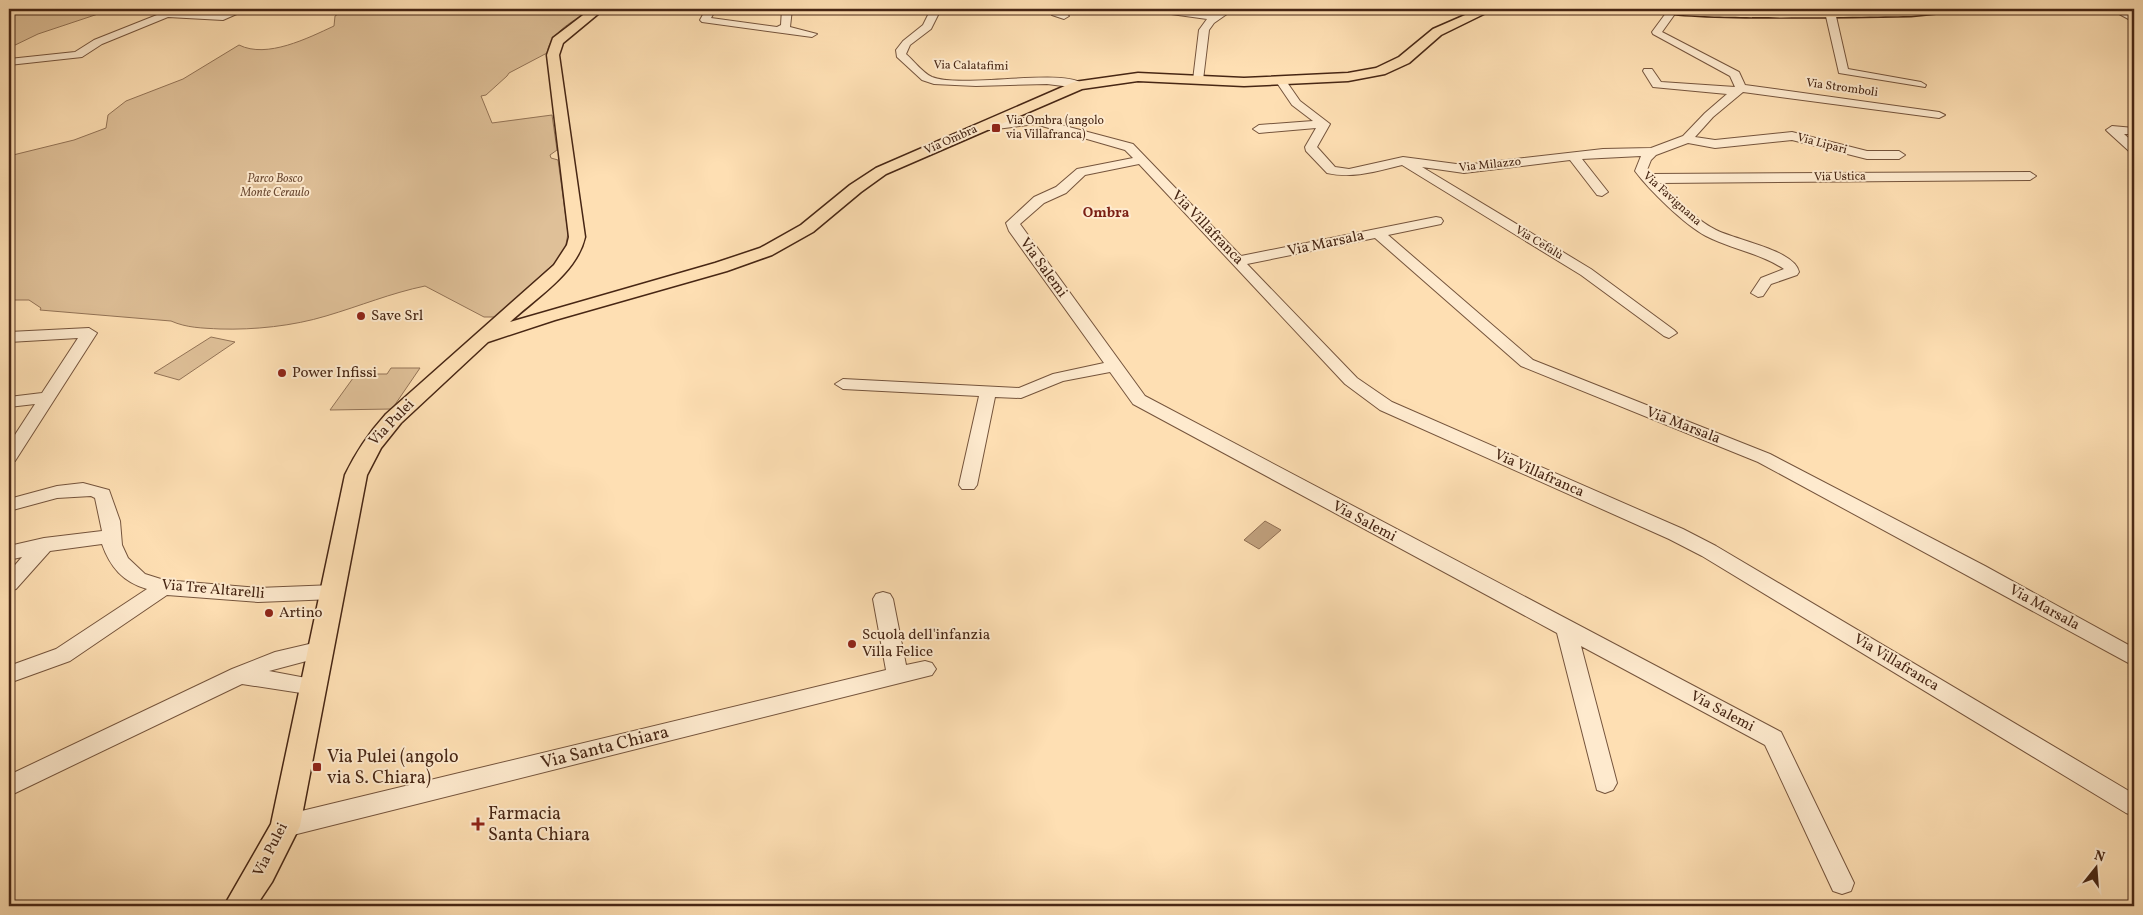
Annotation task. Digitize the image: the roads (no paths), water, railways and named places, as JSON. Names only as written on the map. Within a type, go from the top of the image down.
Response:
[{"type":"main road","name":"Via Pulei","points":[[239,906],[262,872],[285,826],[334,592],[356,475],[369,447],[394,418],[560,268],[575,246],[577,237],[555,72],[555,46],[562,36],[598,9]]},
{"type":"main road","name":"Via Ombra","points":[[482,338],[545,312],[574,308],[736,263],[765,252],[806,230],[876,173],[1079,85],[1138,77],[1198,80],[1280,80],[1348,77],[1380,72],[1404,60],[1437,32],[1488,9]]},
{"type":"main road","points":[[1658,9],[1698,13],[1795,11],[1911,12],[1941,9]]},
{"type":"main road","points":[[513,309],[528,315],[545,312],[535,300],[534,291]]},
{"type":"street","points":[[9,62],[78,55],[98,42],[167,14],[223,17],[243,9]]},
{"type":"street","points":[[711,9],[704,22],[782,29],[812,34]]},
{"type":"street","points":[[782,29],[786,26],[787,9]]},
{"type":"street","name":"Via Calatafimi","points":[[936,9],[928,26],[904,45],[900,51],[901,55],[929,80],[976,83],[1047,81],[1079,85]]},
{"type":"street","points":[[1054,9],[1055,13],[1064,16]]},
{"type":"street","points":[[1126,9],[1164,10],[1216,17]]},
{"type":"street","points":[[1198,80],[1204,30],[1216,17],[1229,9]]},
{"type":"street","points":[[2115,9],[2134,19]]},
{"type":"street","points":[[1672,11],[1663,28],[1657,32],[1735,74],[1738,90]]},
{"type":"street","points":[[1821,11],[1843,71],[1921,84]]},
{"type":"street","points":[[216,31],[223,17]]},
{"type":"street","name":"Via Stromboli","points":[[1648,71],[1656,85],[1738,90],[1939,115]]},
{"type":"street","points":[[1280,80],[1296,103],[1324,124]]},
{"type":"street","name":"Via Favignana","points":[[1738,90],[1687,138],[1652,152],[1646,159],[1641,171],[1689,218],[1711,233],[1776,257],[1791,267],[1792,272],[1766,281],[1758,294]]},
{"type":"street","name":"Via Villafranca","points":[[983,126],[995,126],[1019,120],[1034,121],[1124,145],[1142,160],[1351,381],[1368,395],[1386,406],[1676,534],[1709,551],[2134,806]]},
{"type":"street","points":[[1259,129],[1324,124]]},
{"type":"street","name":"Via Milazzo","points":[[1324,124],[1311,149],[1331,170],[1355,173],[1403,161],[1456,169],[1602,153],[1652,152]]},
{"type":"street","points":[[2134,131],[2112,130],[2134,149]]},
{"type":"street","name":"Via Lipari","points":[[1687,138],[1715,144],[1792,136],[1867,155],[1899,155]]},
{"type":"street","points":[[1573,156],[1602,192]]},
{"type":"street","name":"Via Salemi","points":[[1142,160],[1081,172],[1061,190],[1039,200],[1014,223],[1014,228],[1139,400],[1773,739],[1842,882]]},
{"type":"street","name":"Via Cefalù","points":[[1403,161],[1586,272],[1670,333]]},
{"type":"street","name":"Via Ustica","points":[[1649,177],[1658,179],[2030,176]]},
{"type":"street","points":[[1378,233],[1436,221]]},
{"type":"street","name":"Via Marsala","points":[[1239,261],[1378,233],[1527,363],[1764,458],[1978,571],[2134,658]]},
{"type":"street","points":[[9,337],[89,333],[9,457]]},
{"type":"street","points":[[843,384],[988,393],[1021,393],[1059,377],[1114,366]]},
{"type":"street","points":[[968,485],[988,393]]},
{"type":"street","points":[[9,402],[49,397]]},
{"type":"street","name":"Via Tre Altarelli","points":[[9,505],[69,490],[96,489],[103,494],[111,520],[110,536],[120,562],[129,573],[138,579],[164,587],[258,595],[334,592]]},
{"type":"street","points":[[9,553],[44,545],[110,536]]},
{"type":"street","points":[[9,584],[44,545]]},
{"type":"street","points":[[9,675],[63,654],[164,587]]},
{"type":"street","points":[[882,599],[898,676]]},
{"type":"street","points":[[1566,629],[1605,783]]},
{"type":"street","points":[[9,786],[240,675],[275,660],[322,649]]},
{"type":"street","name":"Via Santa Chiara","points":[[285,826],[925,669]]},
{"type":"street","points":[[240,675],[314,687]]},
{"type":"place","name":"Via Ombra (angolo via Villafranca)","points":[[996,128]]},
{"type":"place","name":"Save Srl","points":[[361,316]]},
{"type":"place","name":"Power Infissi","points":[[282,373]]},
{"type":"place","name":"Artino","points":[[269,613]]},
{"type":"place","name":"Scuola dell'infanzia Villa Felice","points":[[852,644]]},
{"type":"place","name":"Via Pulei (angolo via S. Chiara)","points":[[317,767]]},
{"type":"place","name":"Farmacia Santa Chiara","points":[[478,824]]},
{"type":"district","name":"Ombra","points":[[1106,213]]},
{"type":"park label","name":"Parco Bosco Monte Ceraulo","points":[[275,186]]}]
